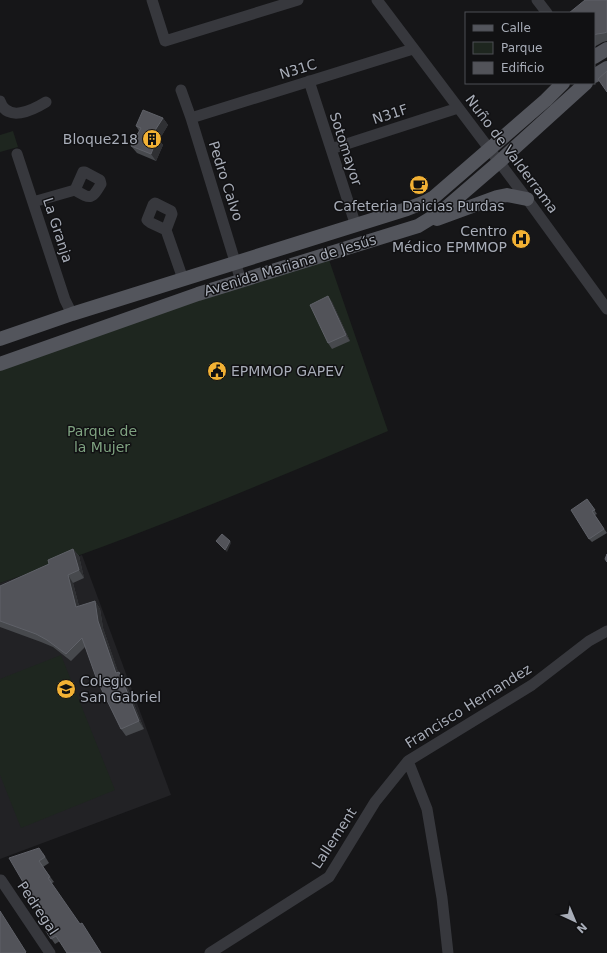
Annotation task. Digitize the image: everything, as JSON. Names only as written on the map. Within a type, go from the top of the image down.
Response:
[{"type":"main road","points":[[595,56],[607,49]]},
{"type":"main road","points":[[595,75],[607,68]]},
{"type":"main road","name":"Avenida Mariana de Jesús","points":[[0,339],[72,314],[356,226],[425,202],[434,197],[562,84]]},
{"type":"main road","name":"Avenida Mariana de Jesús","points":[[0,364],[198,294],[418,226],[441,212],[585,84]]},
{"type":"main road","points":[[418,226],[497,197],[507,195],[528,199]]},
{"type":"main road","points":[[187,278],[198,294]]},
{"type":"street","points":[[152,0],[165,42],[298,0]]},
{"type":"street","name":"Nuño de Valderrama","points":[[376,0],[528,199],[607,309]]},
{"type":"street","points":[[537,0],[546,12]]},
{"type":"street","name":"N31C","points":[[191,118],[413,48]]},
{"type":"street","name":"Sotomayor","points":[[309,81],[356,226]]},
{"type":"street","name":"Pedro Calvo","points":[[181,90],[241,281]]},
{"type":"street","points":[[0,101],[3,107],[10,112],[21,114],[46,102]]},
{"type":"street","name":"N31F","points":[[331,149],[458,108]]},
{"type":"street","name":"La Granja","points":[[17,154],[65,300],[72,314]]},
{"type":"street","points":[[33,202],[75,190]]},
{"type":"street","points":[[166,230],[187,278]]},
{"type":"street","name":"Francisco Hernandez","points":[[448,953],[442,898],[427,809],[408,761],[532,685],[589,641],[607,631]]},
{"type":"street","name":"Lallement","points":[[210,953],[329,877],[375,802],[408,761]]},
{"type":"street","name":"Pedregal","points":[[1,880],[50,953]]},
{"type":"shaded area","name":"Colegio San Gabriel","points":[[82,555],[171,795],[0,859],[0,583]]},
{"type":"green space","points":[[13,131],[18,147],[0,152],[0,135]]},
{"type":"green space","name":"Parque de la Mujer","points":[[327,254],[388,431],[147,530],[0,583],[0,367]]},
{"type":"green space","points":[[61,655],[115,790],[21,828],[0,775],[0,679]]},
{"type":"building","points":[[585,0],[607,0],[607,32],[595,35],[595,12],[570,12]]},
{"type":"building","points":[[607,71],[607,92],[598,79]]},
{"type":"building","points":[[143,110],[163,118],[152,135],[157,138],[151,154],[131,146],[141,128],[136,126]]},
{"type":"building","points":[[328,296],[346,335],[328,343],[310,305]]},
{"type":"building","points":[[587,499],[595,510],[592,511],[604,529],[589,539],[571,510]]},
{"type":"building","points":[[222,534],[230,541],[225,550],[216,541]]},
{"type":"building","points":[[73,549],[79,570],[68,575],[76,607],[95,601],[98,621],[116,673],[119,672],[139,721],[121,729],[97,680],[82,638],[66,654],[36,634],[0,621],[0,586],[49,564],[48,560]]},
{"type":"building","points":[[39,848],[45,857],[39,861],[50,877],[48,878],[80,924],[82,923],[101,953],[67,953],[56,936],[51,939],[46,931],[51,927],[20,884],[23,882],[9,858]]},
{"type":"building","points":[[0,911],[26,952],[25,953],[0,953]]},
{"type":"place","name":"Bloque218","points":[[152,139]]},
{"type":"place","name":"Cafeteria Daicias Purdas","points":[[419,185]]},
{"type":"place","name":"Centro Médico EPMMOP","points":[[521,239]]},
{"type":"place","name":"EPMMOP GAPEV","points":[[217,371]]},
{"type":"place","name":"Colegio San Gabriel","points":[[66,689]]}]
